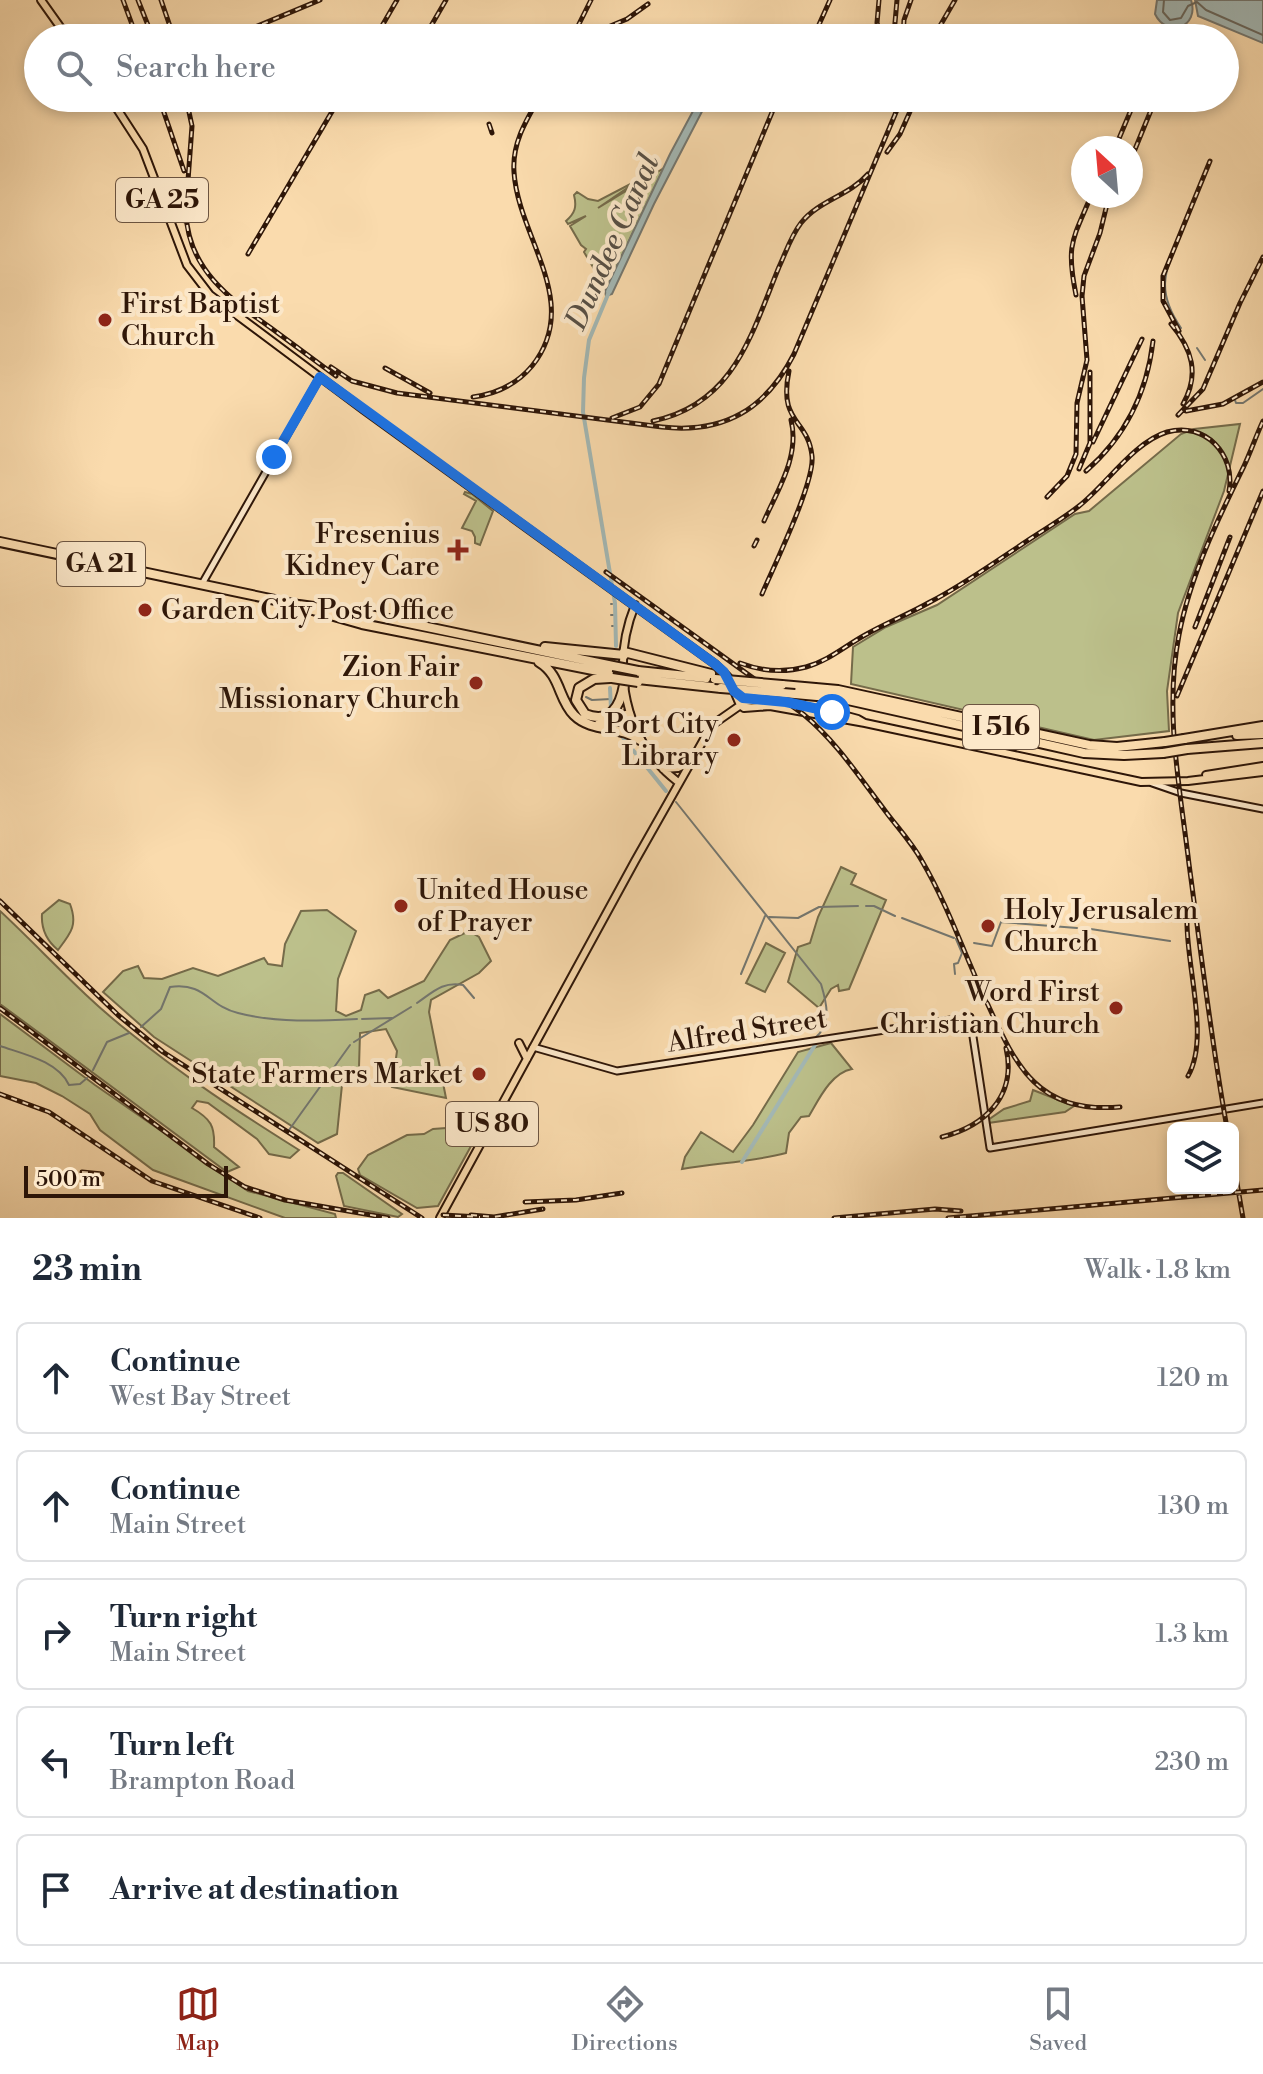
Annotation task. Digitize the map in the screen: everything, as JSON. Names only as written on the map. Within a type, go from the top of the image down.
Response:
[{"type":"highway","name":"GA 21","points":[[0,542],[299,605],[365,614],[470,637]]},
{"type":"highway","name":"GA 21","points":[[299,605],[362,624],[527,657]]},
{"type":"highway","points":[[470,637],[624,652],[713,677]]},
{"type":"highway","name":"I 516","points":[[470,637],[613,672]]},
{"type":"highway","points":[[527,657],[550,670],[570,710],[581,721],[624,731],[640,740]]},
{"type":"highway","name":"I 516","points":[[527,657],[675,685],[795,694],[814,691]]},
{"type":"highway","points":[[613,672],[583,683],[576,700],[582,711],[593,717],[629,712]]},
{"type":"highway","name":"I 516","points":[[638,677],[713,677],[782,685],[1089,745],[1117,747],[1184,739],[1262,740]]},
{"type":"highway","points":[[606,716],[620,704],[624,685]]},
{"type":"highway","name":"I 516","points":[[838,694],[1084,753],[1163,753],[1262,740]]},
{"type":"highway","points":[[591,725],[606,723],[629,712]]},
{"type":"highway","points":[[1184,739],[1263,726]]},
{"type":"main road","points":[[41,0],[58,24]]},
{"type":"main road","name":"GA 25","points":[[119,112],[143,149],[178,246],[195,278],[215,299],[635,605]]},
{"type":"main road","points":[[202,584],[320,377]]},
{"type":"main road","points":[[678,782],[663,769],[640,740],[629,712],[624,685],[624,652],[629,619],[635,605],[720,668],[740,705]]},
{"type":"main road","points":[[734,691],[742,698],[752,700]]},
{"type":"main road","name":"US 80","points":[[440,1218],[678,782],[718,719],[752,700],[786,702],[865,723]]},
{"type":"main road","name":"US 80","points":[[740,705],[744,708],[770,706],[797,710],[1151,783],[1263,768]]},
{"type":"main road","points":[[663,769],[689,763]]},
{"type":"main road","points":[[1151,783],[1165,789],[1263,809]]},
{"type":"main road","name":"Alfred Street","points":[[533,1047],[617,1071],[970,1017],[990,1148],[1263,1103]]},
{"type":"main road","points":[[519,1043],[527,1059]]},
{"type":"green space","points":[[664,168],[606,289],[584,252],[586,249],[570,226],[586,216],[568,224],[566,221],[574,210],[574,195],[577,192],[598,201],[642,178],[598,208]]},
{"type":"green space","points":[[1240,424],[1224,491],[1178,613],[1167,691],[1169,731],[1094,740],[851,684],[853,647],[886,627],[937,605],[1075,514],[1089,511],[1181,434],[1194,429]]},
{"type":"green space","points":[[465,492],[493,511],[480,545],[475,543],[472,531],[462,528],[476,501]]},
{"type":"green space","points":[[841,867],[856,874],[851,884],[886,900],[849,989],[839,991],[838,985],[831,989],[819,1008],[788,982],[798,947],[810,943],[818,917]]},
{"type":"green space","points":[[59,900],[70,904],[73,923],[70,934],[58,950],[46,934],[42,914]]},
{"type":"green space","points":[[327,910],[356,931],[338,979],[336,1011],[346,1016],[361,1010],[365,995],[379,990],[388,998],[424,981],[450,940],[469,931],[479,937],[491,961],[479,973],[431,1000],[429,1012],[446,1098],[392,1087],[397,1051],[386,1029],[360,1033],[359,1067],[342,1085],[337,1134],[318,1143],[154,1037],[103,992],[123,971],[138,966],[144,978],[162,979],[193,968],[218,976],[264,958],[268,964],[282,966],[285,944],[301,911]]},
{"type":"green space","points":[[0,911],[129,1032],[212,1094],[299,1150],[290,1158],[269,1154],[257,1139],[208,1103],[197,1101],[192,1108],[210,1124],[214,1147],[239,1167],[227,1172],[0,1004]]},
{"type":"green space","points":[[766,943],[785,953],[765,992],[746,983]]},
{"type":"green space","points":[[0,1014],[95,1085],[248,1191],[335,1214],[336,1218],[285,1218],[153,1170],[100,1130],[90,1114],[62,1096],[36,1083],[0,1076]]},
{"type":"green space","points":[[831,1043],[852,1069],[832,1081],[809,1116],[801,1117],[789,1133],[786,1153],[682,1169],[685,1157],[701,1132],[733,1152],[798,1052]]},
{"type":"green space","points":[[1033,1090],[1074,1106],[1065,1112],[988,1123],[1004,1109],[1030,1101]]},
{"type":"green space","points":[[473,1126],[478,1130],[476,1137],[438,1206],[417,1208],[360,1175],[358,1169],[368,1155],[407,1135],[424,1134],[433,1129]]},
{"type":"green space","points":[[343,1173],[402,1214],[398,1217],[344,1206],[336,1176]]},
{"type":"water","points":[[1157,0],[1191,0],[1191,17],[1185,24],[1164,24],[1155,14]]},
{"type":"water","points":[[1195,0],[1263,0],[1263,43],[1239,33],[1239,24],[1217,24],[1198,16]]},
{"type":"water","points":[[692,112],[702,112],[612,294],[606,296],[605,291]]},
{"type":"waterway","points":[[1180,237],[1165,283],[1168,304],[1181,328]]},
{"type":"waterway","name":"Dundee Canal","points":[[609,292],[589,340],[583,412],[615,603],[616,646]]},
{"type":"waterway","points":[[1197,348],[1205,360]]},
{"type":"waterway","points":[[1235,400],[1236,403],[1243,403],[1263,389]]},
{"type":"waterway","name":"Dundee Canal","points":[[610,688],[611,709]]},
{"type":"waterway","points":[[586,697],[592,700],[611,699]]},
{"type":"waterway","name":"Dundee Canal","points":[[620,734],[666,791]]},
{"type":"waterway","points":[[676,802],[821,984],[826,1020],[815,1038]]},
{"type":"waterway","points":[[769,917],[798,918],[819,907],[858,906]]},
{"type":"waterway","points":[[866,906],[874,906],[895,916]]},
{"type":"waterway","points":[[741,974],[765,916]]},
{"type":"waterway","points":[[902,918],[954,938]]},
{"type":"waterway","points":[[974,943],[992,946],[1001,922],[1077,928]]},
{"type":"waterway","points":[[1084,928],[1170,941]]},
{"type":"waterway","points":[[955,974],[954,964],[958,963],[962,953],[956,939]]},
{"type":"waterway","points":[[417,1003],[438,988],[456,984],[463,985],[474,998]]},
{"type":"waterway","points":[[141,1027],[161,1009],[170,987],[182,986],[199,991],[228,1010],[252,1016],[297,1020],[357,1019]]},
{"type":"waterway","points":[[354,1042],[411,1007]]},
{"type":"waterway","points":[[362,1019],[392,1018]]},
{"type":"waterway","points":[[93,1070],[107,1042],[129,1033]]},
{"type":"waterway","points":[[289,1130],[350,1045]]},
{"type":"waterway","points":[[742,1162],[815,1045]]},
{"type":"waterway","points":[[0,1046],[48,1064],[69,1085],[80,1084],[87,1078]]},
{"type":"railway","points":[[123,0],[132,24]]},
{"type":"railway","points":[[138,0],[147,24]]},
{"type":"railway","points":[[161,0],[169,24]]},
{"type":"railway","points":[[263,24],[320,0]]},
{"type":"railway","points":[[383,24],[397,0]]},
{"type":"railway","points":[[432,24],[446,0]]},
{"type":"railway","points":[[579,24],[591,0]]},
{"type":"railway","points":[[819,24],[830,0]]},
{"type":"railway","points":[[877,24],[879,0]]},
{"type":"railway","points":[[895,24],[897,0]]},
{"type":"railway","points":[[904,24],[911,0]]},
{"type":"railway","points":[[941,24],[955,0]]},
{"type":"railway","points":[[615,24],[648,4]]},
{"type":"railway","points":[[164,112],[184,171]]},
{"type":"railway","points":[[185,221],[192,126],[189,112]]},
{"type":"railway","points":[[248,254],[332,112]]},
{"type":"railway","points":[[473,397],[498,391],[520,378],[532,366],[546,342],[551,318],[550,294],[544,270],[518,197],[514,172],[517,143],[531,112]]},
{"type":"railway","points":[[612,418],[640,407],[659,384],[772,112]]},
{"type":"railway","points":[[331,367],[352,381],[397,393],[662,427],[705,426],[741,414],[770,390],[794,354],[896,112]]},
{"type":"railway","points":[[887,152],[910,112]]},
{"type":"railway","points":[[1120,136],[1130,112]]},
{"type":"railway","points":[[1140,136],[1150,112]]},
{"type":"railway","points":[[489,124],[492,133]]},
{"type":"railway","points":[[1179,331],[1163,301],[1163,276],[1210,161]]},
{"type":"railway","points":[[653,421],[681,412],[721,383],[748,341],[797,228],[808,215],[852,188],[868,174]]},
{"type":"railway","points":[[1076,295],[1071,254],[1086,208]]},
{"type":"railway","points":[[1047,497],[1067,476],[1076,454],[1077,403],[1087,360],[1082,296],[1084,276],[1106,208]]},
{"type":"railway","points":[[186,213],[194,251],[214,281],[241,306],[336,376]]},
{"type":"railway","points":[[1178,415],[1203,389],[1263,257]]},
{"type":"railway","points":[[1171,324],[1189,352],[1191,362],[1191,382],[1183,404]]},
{"type":"railway","points":[[1093,442],[1142,339]]},
{"type":"railway","points":[[1086,471],[1112,443],[1132,412],[1146,378],[1153,341]]},
{"type":"railway","points":[[385,368],[430,393]]},
{"type":"railway","points":[[762,594],[793,524],[811,468],[809,444],[787,401],[789,371]]},
{"type":"railway","points":[[1079,469],[1090,443],[1090,372]]},
{"type":"railway","points":[[1186,411],[1223,404],[1263,382]]},
{"type":"railway","points":[[764,521],[790,459],[793,446],[791,420]]},
{"type":"railway","points":[[1226,1122],[1178,778],[1173,692],[1179,635],[1190,591],[1263,421]]},
{"type":"railway","points":[[740,663],[756,668],[789,670],[806,667],[829,657],[953,589],[1057,522],[1079,506],[1143,445],[1167,432],[1194,432],[1215,444],[1228,465],[1229,491]]},
{"type":"railway","points":[[1177,696],[1263,491]]},
{"type":"railway","points":[[1195,627],[1230,537]]},
{"type":"railway","points":[[754,546],[757,540]]},
{"type":"railway","points":[[606,572],[803,714],[826,736],[918,854],[939,893],[1005,1041],[1030,1078],[1066,1102],[1090,1107],[1120,1107]]},
{"type":"railway","points":[[0,901],[118,1015],[163,1052],[422,1218]]},
{"type":"railway","points":[[1187,920],[1197,1022],[1197,1042],[1188,1076]]},
{"type":"railway","points":[[0,1008],[208,1164],[245,1187],[285,1200],[388,1218]]},
{"type":"railway","points":[[942,1137],[972,1125],[994,1106],[1007,1081],[1006,1048]]},
{"type":"railway","points":[[0,1094],[49,1112],[152,1181],[260,1218]]},
{"type":"railway","points":[[82,1172],[102,1174]]},
{"type":"railway","points":[[948,1218],[1263,1190]]},
{"type":"railway","points":[[525,1202],[576,1200],[622,1193]]},
{"type":"railway","points":[[1239,1194],[1243,1218]]},
{"type":"railway","points":[[471,1215],[494,1217],[543,1209]]},
{"type":"railway","points":[[834,1218],[935,1209],[961,1211]]},
{"type":"railway","points":[[443,1215],[480,1217]]},
{"type":"place","name":"First Baptist Church","points":[[105,320]]},
{"type":"place","name":"Fresenius Kidney Care","points":[[458,550]]},
{"type":"place","name":"Garden City Post Office","points":[[145,610]]},
{"type":"place","name":"Zion Fair Missionary Church","points":[[476,683]]},
{"type":"place","name":"Port City Library","points":[[734,740]]},
{"type":"place","name":"United House of Prayer","points":[[401,906]]},
{"type":"place","name":"Holy Jerusalem Church","points":[[988,926]]},
{"type":"place","name":"Word First Christian Church","points":[[1116,1008]]},
{"type":"place","name":"State Farmers Market","points":[[479,1074]]},
{"type":"route","points":[[274,457],[320,377],[715,664],[728,677],[738,695],[746,699],[770,699],[832,712]]}]
